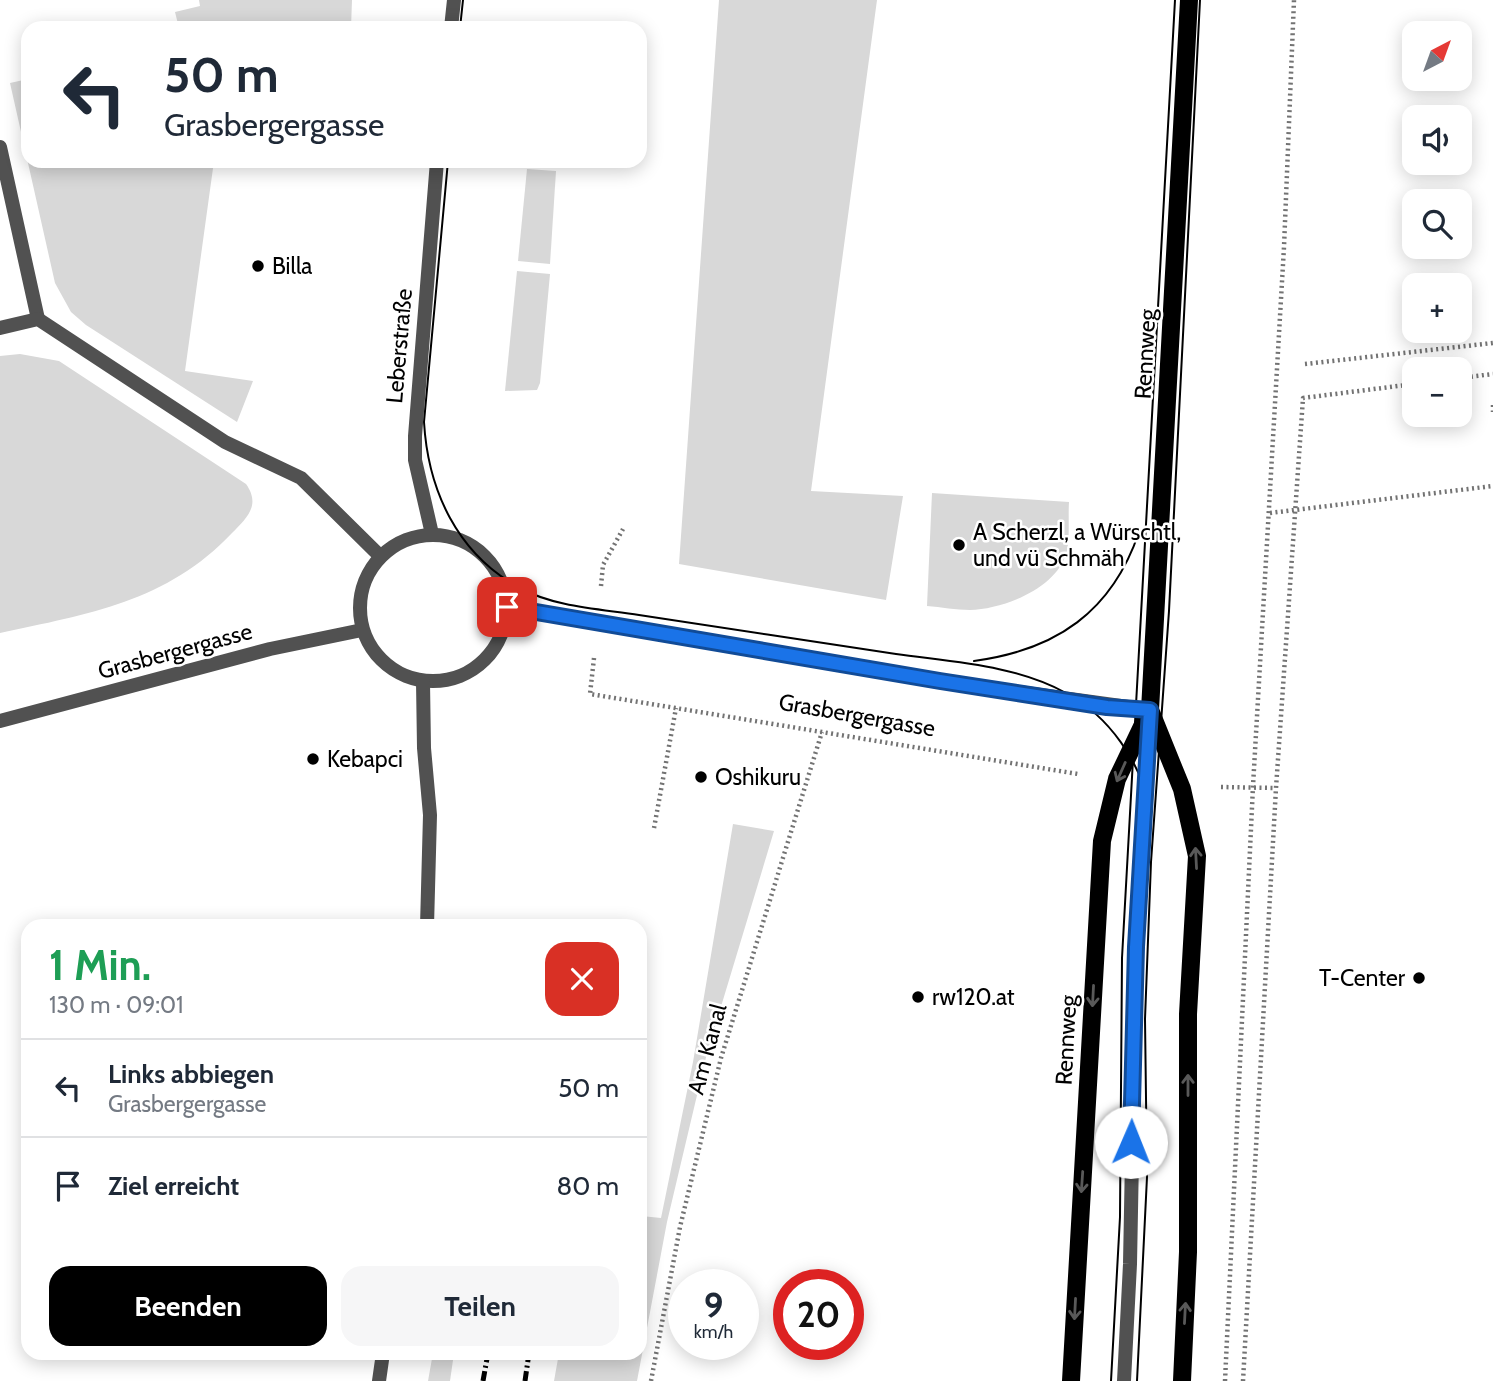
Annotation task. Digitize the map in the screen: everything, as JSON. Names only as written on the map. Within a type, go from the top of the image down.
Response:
[{"type":"main road","name":"Rennweg","points":[[1070,1381],[1102,841],[1117,779],[1150,710],[1189,0]]},
{"type":"main road","name":"Rennweg","points":[[1150,710],[1182,789],[1197,856],[1188,1014],[1188,1252],[1182,1381]]},
{"type":"street","points":[[452,21],[454,0]]},
{"type":"street","points":[[0,147],[38,319],[225,442],[301,478],[380,556]]},
{"type":"street","name":"Leberstraße","points":[[432,534],[417,470],[415,436],[436,168]]},
{"type":"street","points":[[0,328],[38,319]]},
{"type":"street","points":[[432,534],[461,539],[485,555],[501,579],[507,607],[502,635],[489,656],[470,673],[448,680],[423,682],[385,665],[362,630],[359,603],[365,577],[380,556],[404,541],[432,534]]},
{"type":"street","name":"Grasbergergasse","points":[[507,607],[940,681],[1107,707],[1150,710]]},
{"type":"street","name":"Grasbergergasse","points":[[0,721],[270,649],[362,630]]},
{"type":"street","points":[[423,682],[424,748],[430,815],[427,919]]},
{"type":"street","points":[[1124,1381],[1130,1264],[1136,947],[1150,710]]},
{"type":"street","points":[[379,1381],[382,1360]]},
{"type":"path","points":[[1226,1381],[1253,786],[1270,513],[1294,0]]},
{"type":"path","points":[[1305,364],[1493,343]]},
{"type":"path","points":[[1472,377],[1493,374]]},
{"type":"path","points":[[1244,1381],[1276,788],[1303,398],[1402,386]]},
{"type":"path","points":[[1493,405],[1493,412]]},
{"type":"path","points":[[1270,513],[1296,512],[1493,486]]},
{"type":"path","name":"Grasbergergasse","points":[[590,694],[1117,779]]},
{"type":"path","points":[[654,828],[676,708]]},
{"type":"path","name":"Am Kanal","points":[[651,1381],[680,1227],[721,1058],[821,732]]},
{"type":"path","points":[[1253,786],[1276,788]]},
{"type":"shaded area","points":[[199,0],[352,0],[351,21],[177,21],[175,12],[200,6]]},
{"type":"shaded area","points":[[719,0],[877,0],[811,491],[903,496],[886,600],[679,564]]},
{"type":"shaded area","points":[[21,81],[21,132],[10,83]]},
{"type":"shaded area","points":[[29,168],[213,168],[185,371],[253,381],[237,422],[86,325],[71,312],[55,283]]},
{"type":"shaded area","points":[[527,169],[556,171],[550,264],[518,261]]},
{"type":"shaded area","points":[[517,271],[550,274],[540,383],[537,390],[505,391]]},
{"type":"shaded area","points":[[20,354],[59,361],[246,484],[252,505],[243,522],[207,556],[181,575],[153,590],[95,611],[0,633],[0,356]]},
{"type":"shaded area","points":[[932,493],[1069,502],[1068,545],[1062,564],[1041,586],[998,606],[970,610],[927,606]]},
{"type":"shaded area","points":[[733,824],[774,831],[707,1053],[667,1222],[647,1328],[647,1217],[661,1218],[693,1062]]},
{"type":"shaded area","points":[[432,1360],[453,1360],[450,1381],[428,1381]]},
{"type":"shaded area","points":[[558,1360],[641,1360],[637,1381],[554,1381]]},
{"type":"tram line","points":[[461,21],[463,0]]},
{"type":"tram line","points":[[1111,1381],[1120,1217],[1122,958],[1175,0]]},
{"type":"tram line","points":[[1137,1381],[1147,1177],[1145,1019],[1151,862],[1169,611],[1200,0]]},
{"type":"tram line","points":[[447,168],[424,422],[432,472],[440,495],[450,518],[479,557],[498,574],[520,588],[563,603],[983,666],[1026,676],[1066,693],[1096,714],[1109,727],[1131,758],[1146,792],[1150,810]]},
{"type":"tram line","points":[[974,661],[1004,656],[1031,647],[1077,622],[1097,605],[1113,584],[1128,560],[1139,532]]},
{"type":"railway","points":[[483,1381],[487,1360]]},
{"type":"railway","points":[[525,1381],[528,1360]]},
{"type":"place","name":"Billa","points":[[258,266]]},
{"type":"place","name":"A Scherzl, a Würschtl, und vü Schmäh","points":[[959,545]]},
{"type":"place","name":"Kebapci","points":[[313,759]]},
{"type":"place","name":"Oshikuru","points":[[701,777]]},
{"type":"place","name":"T-Center","points":[[1419,978]]},
{"type":"place","name":"rw120.at","points":[[918,997]]},
{"type":"route","points":[[507,607],[940,681],[1107,707],[1150,710],[1136,947],[1131,1142]]}]
